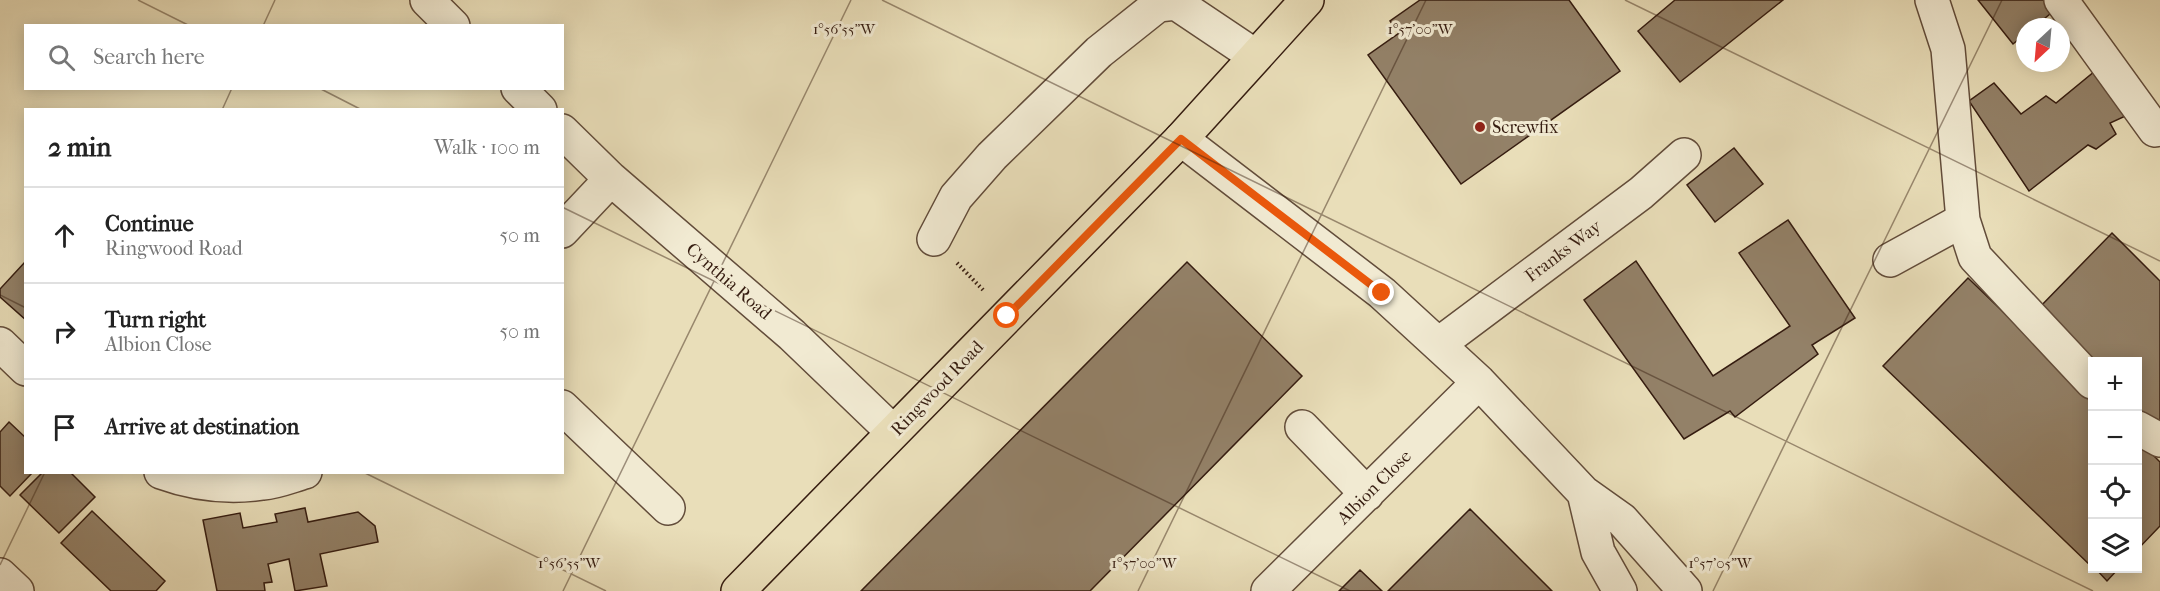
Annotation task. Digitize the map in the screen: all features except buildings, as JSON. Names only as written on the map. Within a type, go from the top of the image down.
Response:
[{"type":"main road","name":"Ringwood Road","points":[[738,591],[1181,139],[1307,0]]},
{"type":"street","points":[[427,0],[451,24]]},
{"type":"street","points":[[1932,0],[1948,49],[1963,220],[1975,257],[2088,378]]},
{"type":"street","points":[[2061,0],[2155,130]]},
{"type":"street","points":[[934,239],[956,197],[992,156],[1099,52],[1158,5],[1176,3],[1256,56]]},
{"type":"street","points":[[520,90],[538,108]]},
{"type":"street","name":"Cynthia Road","points":[[564,133],[611,179],[792,335],[893,432]]},
{"type":"street","points":[[1181,139],[1382,293],[1439,344],[1479,382],[1584,493],[1622,520],[1685,591]]},
{"type":"street","name":"Franks Way","points":[[1439,344],[1641,193],[1684,155]]},
{"type":"street","points":[[564,229],[611,179]]},
{"type":"street","points":[[1890,260],[1963,220]]},
{"type":"street","points":[[0,344],[24,367]]},
{"type":"street","name":"Albion Close","points":[[1268,591],[1479,382]]},
{"type":"street","points":[[564,409],[668,508]]},
{"type":"street","points":[[1302,427],[1366,494]]},
{"type":"street","points":[[2142,430],[2160,440]]},
{"type":"street","points":[[167,474],[220,486],[265,483],[298,474]]},
{"type":"street","points":[[1584,493],[1598,552],[1620,591]]},
{"type":"street","points":[[0,576],[16,591]]},
{"type":"path","points":[[934,239],[1007,316]]},
{"type":"place","name":"Screwfix","points":[[1480,127]]},
{"type":"route","points":[[1007,316],[1181,139],[1382,293]]}]
